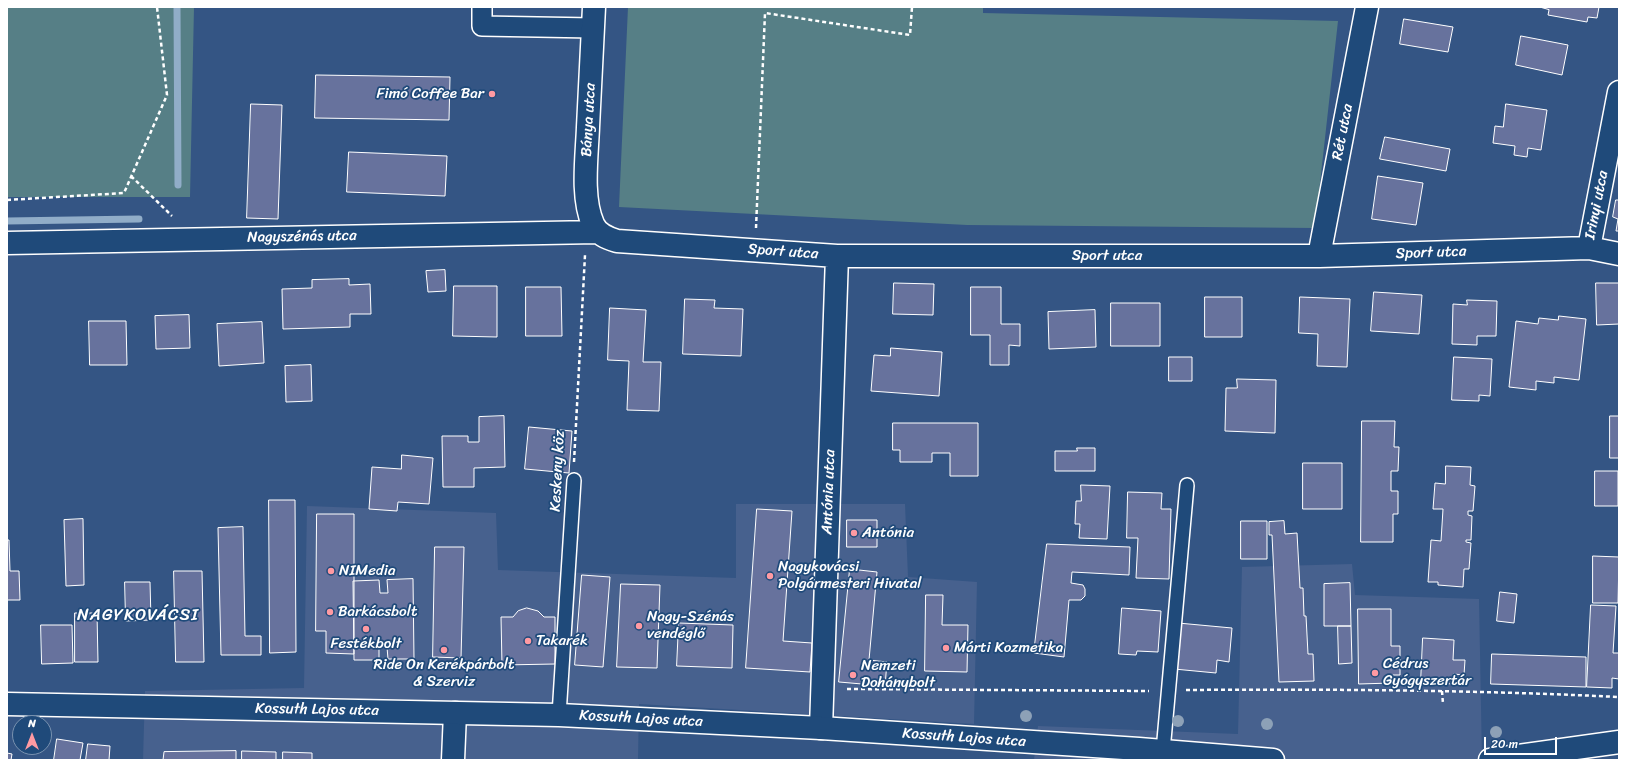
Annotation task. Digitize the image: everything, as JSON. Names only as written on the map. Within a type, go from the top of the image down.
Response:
[{"type":"street","points":[[482,7],[482,26],[594,18]]},
{"type":"street","name":"Rét utca","points":[[1319,256],[1367,7]]},
{"type":"street","name":"Bánya utca","points":[[594,18],[586,186],[591,218],[597,232]]},
{"type":"street","name":"Irinyi utca","points":[[1589,248],[1619,92]]},
{"type":"street","name":"Sport utca","points":[[597,232],[617,241],[838,256],[1319,256],[1589,248],[1619,254]]},
{"type":"street","name":"Nagyszénás utca","points":[[7,243],[195,238],[597,232]]},
{"type":"street","name":"Antónia utca","points":[[821,728],[838,256]]},
{"type":"street","name":"Kossuth Lajos utca","points":[[7,704],[559,715],[821,728],[1163,751],[1273,760]]},
{"type":"street","points":[[453,760],[455,713]]},
{"type":"street","points":[[1490,760],[1595,753],[1619,742]]},
{"type":"lane","name":"Keskeny köz","points":[[559,715],[574,480]]},
{"type":"lane","points":[[1163,751],[1188,485]]},
{"type":"path","points":[[7,200],[124,193],[130,176],[167,95],[157,7]]},
{"type":"path","points":[[755,250],[765,13],[910,35],[912,7]]},
{"type":"path","points":[[130,176],[195,238]]},
{"type":"path","name":"Keskeny köz","points":[[574,480],[584,258],[591,241],[597,232]]},
{"type":"path","points":[[822,689],[1324,689],[1517,692],[1619,697]]},
{"type":"path","points":[[1442,691],[1442,704]]},
{"type":"shaded area","points":[[736,504],[905,504],[908,577],[977,582],[974,724],[639,704],[638,760],[143,760],[145,691],[304,688],[307,506],[496,513],[498,570],[736,578]]},
{"type":"shaded area","points":[[1352,564],[1355,595],[1479,599],[1482,760],[1034,760],[1038,726],[1238,734],[1242,567]]},
{"type":"green space","points":[[7,7],[194,7],[190,197],[7,197]]},
{"type":"green space","points":[[628,7],[983,7],[983,13],[1338,21],[1315,228],[967,225],[619,207]]},
{"type":"building","points":[[1540,7],[1599,7],[1597,18],[1588,17],[1587,22],[1548,15],[1549,10]]},
{"type":"building","points":[[1404,19],[1453,27],[1448,52],[1400,44]]},
{"type":"building","points":[[1521,36],[1568,45],[1562,75],[1516,65]]},
{"type":"building","points":[[316,75],[450,77],[449,120],[315,118]]},
{"type":"building","points":[[251,104],[282,105],[278,219],[247,218]]},
{"type":"building","points":[[1506,104],[1547,110],[1541,150],[1528,148],[1527,157],[1514,155],[1515,146],[1493,143],[1495,126],[1503,127]]},
{"type":"building","points":[[1385,137],[1450,149],[1446,171],[1380,159]]},
{"type":"building","points":[[349,152],[447,156],[445,196],[347,192]]},
{"type":"building","points":[[1378,176],[1423,183],[1416,225],[1372,219]]},
{"type":"building","points":[[1616,200],[1619,200],[1619,231],[1616,231],[1618,219],[1613,217]]},
{"type":"building","points":[[445,270],[446,291],[428,292],[426,271]]},
{"type":"building","points":[[349,279],[349,285],[370,284],[371,314],[350,314],[350,327],[283,329],[282,289],[312,288],[312,280]]},
{"type":"building","points":[[894,283],[934,284],[933,315],[893,314]]},
{"type":"building","points":[[1596,283],[1619,283],[1619,324],[1597,325]]},
{"type":"building","points":[[454,286],[497,286],[497,337],[453,336]]},
{"type":"building","points":[[526,287],[561,287],[562,336],[526,336]]},
{"type":"building","points":[[971,287],[1001,287],[1001,324],[1020,324],[1020,346],[1009,345],[1009,365],[990,365],[990,335],[971,335]]},
{"type":"building","points":[[1374,292],[1422,295],[1419,334],[1371,331]]},
{"type":"building","points":[[1205,297],[1242,297],[1242,337],[1205,337]]},
{"type":"building","points":[[1300,297],[1350,299],[1347,367],[1317,366],[1318,334],[1299,333]]},
{"type":"building","points":[[685,299],[715,300],[714,308],[743,309],[741,356],[683,354]]},
{"type":"building","points":[[1467,300],[1497,301],[1496,336],[1477,336],[1477,345],[1452,344],[1453,304],[1467,305]]},
{"type":"building","points":[[1111,303],[1160,303],[1160,346],[1111,346]]},
{"type":"building","points":[[610,308],[646,310],[643,362],[661,362],[659,411],[627,410],[629,361],[608,360]]},
{"type":"building","points":[[1095,310],[1096,347],[1049,349],[1048,312]]},
{"type":"building","points":[[189,315],[190,348],[156,349],[155,316]]},
{"type":"building","points":[[1559,316],[1586,319],[1579,380],[1554,377],[1554,383],[1536,381],[1536,390],[1509,387],[1516,321],[1538,324],[1539,318],[1558,320]]},
{"type":"building","points":[[89,321],[126,321],[127,365],[90,365]]},
{"type":"building","points":[[262,322],[264,363],[219,366],[217,324]]},
{"type":"building","points":[[891,348],[942,352],[939,396],[871,391],[874,355],[890,356]]},
{"type":"building","points":[[1169,357],[1192,357],[1192,381],[1169,381]]},
{"type":"building","points":[[1454,357],[1492,359],[1490,396],[1479,395],[1479,401],[1452,400]]},
{"type":"building","points":[[311,365],[312,401],[286,402],[285,366]]},
{"type":"building","points":[[1237,379],[1276,380],[1275,433],[1225,431],[1226,388],[1237,388]]},
{"type":"building","points":[[504,416],[505,467],[474,468],[474,487],[443,487],[442,436],[468,436],[468,442],[479,442],[479,417]]},
{"type":"building","points":[[1610,416],[1619,416],[1619,458],[1610,458]]},
{"type":"building","points":[[1362,421],[1395,421],[1394,447],[1399,447],[1398,471],[1391,471],[1391,491],[1398,491],[1398,514],[1393,514],[1393,542],[1361,542]]},
{"type":"building","points":[[893,423],[978,423],[978,476],[950,476],[950,453],[932,453],[932,462],[900,462],[900,450],[893,450]]},
{"type":"building","points":[[529,427],[572,431],[569,473],[525,469]]},
{"type":"building","points":[[1077,448],[1095,448],[1095,471],[1055,471],[1055,451],[1077,451]]},
{"type":"building","points":[[402,455],[433,458],[429,504],[398,502],[397,511],[369,509],[372,467],[401,469]]},
{"type":"building","points":[[1303,463],[1342,463],[1342,509],[1303,509]]},
{"type":"building","points":[[1446,466],[1471,467],[1470,485],[1475,486],[1473,511],[1468,511],[1468,515],[1472,516],[1471,540],[1466,540],[1466,542],[1471,543],[1469,569],[1464,569],[1463,587],[1438,585],[1438,582],[1428,582],[1431,540],[1441,541],[1443,509],[1433,509],[1435,483],[1445,484]]},
{"type":"building","points":[[1595,471],[1618,471],[1618,506],[1595,506]]},
{"type":"building","points":[[1081,485],[1110,486],[1107,539],[1079,538],[1080,524],[1075,524],[1076,501],[1081,501]]},
{"type":"building","points":[[1128,492],[1162,493],[1161,509],[1171,509],[1169,579],[1136,578],[1138,538],[1127,538]]},
{"type":"building","points":[[269,500],[295,500],[296,652],[270,653]]},
{"type":"building","name":"Nagykovácsi Polgármesteri Hivatal","points":[[757,509],[792,511],[783,641],[812,643],[810,672],[746,668]]},
{"type":"building","points":[[317,514],[354,514],[354,654],[326,653],[326,631],[316,631]]},
{"type":"building","points":[[83,519],[84,585],[66,586],[64,520]]},
{"type":"building","points":[[847,520],[877,520],[877,547],[847,547]]},
{"type":"building","points":[[1241,521],[1267,521],[1267,559],[1241,559]]},
{"type":"building","points":[[1284,521],[1285,534],[1297,533],[1300,588],[1303,588],[1308,654],[1313,654],[1314,681],[1279,682],[1272,535],[1269,535],[1269,522]]},
{"type":"building","points":[[243,527],[245,636],[261,636],[261,655],[221,655],[218,528]]},
{"type":"building","points":[[7,540],[9,540],[10,571],[19,571],[20,600],[7,600]]},
{"type":"building","points":[[1047,544],[1130,547],[1129,575],[1072,572],[1071,583],[1083,585],[1085,589],[1085,596],[1081,600],[1069,600],[1064,657],[1034,653]]},
{"type":"building","points":[[435,547],[464,547],[461,658],[433,657]]},
{"type":"building","points":[[1593,556],[1619,557],[1618,603],[1593,603]]},
{"type":"building","points":[[850,569],[877,572],[869,660],[887,662],[885,686],[839,682]]},
{"type":"building","points":[[174,571],[202,571],[204,662],[176,662]]},
{"type":"building","points":[[582,575],[610,577],[603,667],[575,665]]},
{"type":"building","points":[[413,579],[414,659],[388,659],[387,647],[379,647],[379,660],[354,660],[353,581],[379,580],[380,593],[388,593],[387,580]]},
{"type":"building","points":[[125,582],[150,582],[151,620],[126,621]]},
{"type":"building","points":[[1350,583],[1351,626],[1324,626],[1324,584]]},
{"type":"building","name":"Nagy-Szénás vendéglő","points":[[621,584],[660,585],[657,668],[617,667]]},
{"type":"building","points":[[1500,592],[1517,594],[1514,623],[1497,621]]},
{"type":"building","name":"Márti Kozmetika","points":[[926,595],[943,595],[942,625],[968,625],[967,672],[925,671]]},
{"type":"building","points":[[1591,605],[1616,606],[1613,653],[1619,653],[1619,679],[1612,678],[1612,688],[1587,687]]},
{"type":"building","name":"Takarék","points":[[527,608],[538,611],[544,617],[555,617],[555,664],[502,665],[501,617],[513,617],[518,611]]},
{"type":"building","points":[[1122,608],[1161,611],[1158,652],[1137,651],[1136,655],[1119,654]]},
{"type":"building","points":[[1358,609],[1391,609],[1391,646],[1400,646],[1400,675],[1392,675],[1392,683],[1359,684]]},
{"type":"building","points":[[75,613],[97,613],[98,662],[75,662]]},
{"type":"building","points":[[679,623],[733,625],[732,668],[677,666]]},
{"type":"building","points":[[1178,623],[1232,628],[1229,662],[1217,660],[1216,673],[1174,669]]},
{"type":"building","points":[[41,625],[72,625],[73,663],[42,664]]},
{"type":"building","points":[[1338,626],[1351,626],[1352,663],[1339,664]]},
{"type":"building","points":[[1423,638],[1454,640],[1453,660],[1465,660],[1464,675],[1453,674],[1452,684],[1421,682]]},
{"type":"building","points":[[1492,654],[1586,657],[1586,687],[1491,684]]},
{"type":"building","points":[[57,739],[83,743],[80,760],[54,760]]},
{"type":"building","points":[[88,744],[110,746],[109,760],[86,760]]},
{"type":"building","points":[[236,751],[236,760],[163,760],[164,752]]},
{"type":"building","points":[[242,751],[276,752],[276,760],[242,760]]},
{"type":"building","points":[[283,752],[312,753],[312,760],[283,760]]},
{"type":"building","points":[[7,753],[12,754],[11,760],[7,760]]},
{"type":"waterway","points":[[177,7],[178,185]]},
{"type":"waterway","points":[[7,221],[139,219]]},
{"type":"place","name":"Fimó Coffee Bar","points":[[492,94]]},
{"type":"place","name":"Antónia","points":[[854,533]]},
{"type":"place","name":"NIMedia","points":[[331,571]]},
{"type":"place","name":"Nagykovácsi Polgármesteri Hivatal","points":[[770,576]]},
{"type":"place","name":"Barkácsbolt","points":[[330,612]]},
{"type":"place","name":"Nagy-Szénás vendéglő","points":[[639,626]]},
{"type":"place","name":"Festékbolt","points":[[366,629]]},
{"type":"place","name":"Takarék","points":[[528,641]]},
{"type":"place","name":"Márti Kozmetika","points":[[946,648]]},
{"type":"place","name":"Ride On Kerékpárbolt & Szerviz","points":[[444,650]]},
{"type":"place","name":"Cédrus Gyógyszertár","points":[[1375,673]]},
{"type":"place","name":"Nemzeti Dohánybolt","points":[[853,675]]},
{"type":"district","name":"NAGYKOVÁCSI","points":[[138,616]]}]
